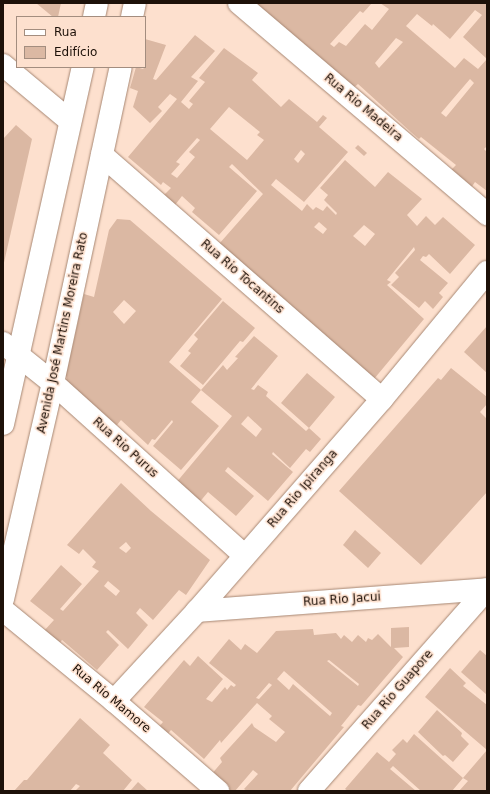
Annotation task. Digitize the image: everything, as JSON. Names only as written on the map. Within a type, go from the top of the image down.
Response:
[{"type":"street","points":[[94,16],[97,3]]},
{"type":"street","points":[[132,16],[135,3]]},
{"type":"street","name":"Rua Rio Madeira","points":[[239,3],[487,214]]},
{"type":"street","points":[[3,65],[70,121]]},
{"type":"street","points":[[3,424],[11,350],[83,68]]},
{"type":"street","name":"Avenida José Martins Moreira Rato","points":[[3,599],[53,383],[121,68]]},
{"type":"street","name":"Rua Rio Tocantins","points":[[102,155],[382,399]]},
{"type":"street","name":"Rua Rio Ipiranga","points":[[114,701],[197,611],[244,555],[382,399],[487,272]]},
{"type":"street","name":"Rua Rio Purus","points":[[11,350],[53,383],[244,555]]},
{"type":"street","name":"Rua Rio Jacui","points":[[197,611],[487,589]]},
{"type":"street","name":"Rua Rio Guapore","points":[[309,791],[487,589]]},
{"type":"street","name":"Rua Rio Mamore","points":[[3,610],[114,701],[218,791]]},
{"type":"building","points":[[36,3],[61,3],[58,16],[52,16]]},
{"type":"building","points":[[253,3],[372,3],[363,13],[360,11],[330,44],[334,47],[339,42],[346,46],[365,24],[372,30],[389,9],[380,3],[487,3],[487,59],[487,146],[484,149],[487,152],[487,191],[475,182],[471,188],[449,172],[456,165],[421,137],[419,139],[358,84],[351,90]],"holes":[[[475,10],[482,15],[463,37],[487,59],[478,69],[464,58],[455,68],[406,26],[417,14],[432,26],[433,24],[450,39]],[[396,38],[403,42],[379,68],[375,63]],[[470,79],[474,83],[446,117],[441,113]]]},
{"type":"building","points":[[195,35],[215,51],[191,77],[198,81],[181,102],[189,109],[193,104],[189,101],[205,82],[199,78],[224,48],[258,73],[252,80],[281,107],[289,99],[317,122],[323,115],[327,118],[319,127],[348,152],[304,202],[276,179],[271,185],[302,211],[307,204],[313,210],[316,207],[323,211],[327,206],[336,215],[337,213],[324,200],[328,195],[320,188],[345,160],[375,187],[388,172],[422,199],[407,215],[417,226],[426,216],[435,225],[443,217],[475,245],[450,274],[429,254],[426,257],[423,256],[420,260],[448,283],[439,293],[443,297],[433,309],[425,301],[419,308],[391,285],[399,277],[395,273],[415,250],[414,247],[387,280],[391,282],[387,285],[424,319],[374,379],[219,244],[263,194],[232,164],[229,167],[257,191],[219,235],[192,212],[195,208],[182,196],[175,205],[163,196],[171,188],[163,182],[161,185],[128,157],[177,99],[170,94],[158,107],[162,111],[150,123],[133,107],[138,91],[130,88],[136,68],[146,68],[146,39],[166,45],[153,79],[156,80]],"holes":[[[229,107],[260,132],[257,135],[264,140],[247,160],[210,129]],[[197,138],[200,140],[189,152],[195,157],[177,178],[171,174],[180,164],[176,162]],[[301,150],[305,154],[298,163],[294,159]],[[319,222],[327,229],[323,234],[314,227]],[[364,225],[375,234],[365,246],[353,236]]]},
{"type":"building","points":[[16,125],[32,139],[3,267],[3,139]]},
{"type":"building","points":[[358,145],[367,153],[364,156],[355,148]]},
{"type":"building","points":[[117,219],[130,220],[222,299],[169,362],[201,390],[191,402],[219,426],[181,470],[153,446],[173,422],[172,420],[155,440],[152,439],[148,445],[121,420],[113,430],[65,380],[67,379],[65,372],[67,371],[84,294],[94,297],[109,230]],"holes":[[[124,300],[136,311],[124,324],[113,312]]]},
{"type":"building","points":[[223,301],[255,328],[243,342],[240,341],[203,385],[180,366],[191,353],[188,351],[198,339],[194,335]]},
{"type":"building","points":[[487,326],[487,373],[464,352]]},
{"type":"building","points":[[254,336],[278,356],[251,389],[254,390],[258,385],[268,392],[266,396],[306,431],[309,428],[321,439],[310,452],[306,449],[290,468],[273,452],[272,454],[293,472],[268,501],[228,467],[225,471],[254,496],[236,516],[208,492],[198,504],[175,484],[232,416],[201,390],[223,365],[227,370],[238,358],[235,357]],"holes":[[[248,416],[262,429],[256,437],[241,424]]]},
{"type":"building","points":[[451,368],[487,397],[487,404],[480,412],[487,419],[487,492],[421,565],[339,491],[438,378],[441,380]]},
{"type":"building","points":[[307,373],[335,397],[309,428],[281,403]]},
{"type":"building","points":[[121,483],[151,511],[210,560],[186,595],[179,590],[153,620],[140,608],[136,613],[148,625],[128,649],[108,630],[106,632],[119,645],[97,670],[62,640],[58,645],[42,633],[54,620],[30,601],[61,565],[82,584],[60,609],[63,611],[99,571],[92,567],[96,562],[83,549],[79,554],[67,545]],"holes":[[[126,542],[131,548],[126,553],[119,548]],[[108,581],[120,591],[116,596],[104,586]]]},
{"type":"building","points":[[355,530],[381,553],[368,568],[343,545]]},
{"type":"building","points":[[409,627],[409,647],[394,648],[403,657],[361,706],[358,705],[341,726],[344,727],[290,791],[247,791],[244,789],[258,774],[253,770],[235,791],[230,791],[210,776],[222,762],[220,758],[252,723],[254,727],[276,742],[285,732],[269,719],[272,716],[257,703],[221,743],[220,740],[204,759],[171,730],[165,737],[157,729],[163,722],[144,707],[184,660],[190,666],[198,656],[223,679],[206,699],[212,702],[225,687],[227,690],[231,685],[234,687],[236,685],[209,663],[229,639],[241,650],[245,644],[257,653],[276,631],[313,629],[314,635],[336,633],[341,639],[344,635],[352,642],[358,635],[366,642],[368,638],[372,640],[378,634],[391,647],[391,628]],"holes":[[[329,660],[359,684],[358,686],[327,661]],[[284,671],[332,713],[330,716],[293,684],[289,690],[277,679]],[[269,683],[272,685],[259,699],[256,698]]]},
{"type":"building","points":[[480,650],[487,656],[487,695],[461,672]]},
{"type":"building","points":[[450,668],[466,683],[463,686],[487,705],[487,750],[425,697]]},
{"type":"building","points":[[437,710],[462,733],[461,736],[469,744],[453,762],[445,755],[443,756],[418,732]]},
{"type":"building","points":[[80,718],[110,745],[103,753],[132,780],[123,791],[75,791],[80,786],[76,784],[70,791],[14,791],[24,780],[27,780]]},
{"type":"building","points":[[414,734],[463,778],[452,791],[421,791],[393,766],[390,769],[416,791],[348,791],[345,789],[377,752],[389,762],[396,754],[392,750],[403,739],[407,743]]},
{"type":"building","points":[[487,750],[487,791],[459,791],[468,781],[463,778]]},
{"type":"building","points":[[138,782],[148,791],[130,791]]}]
